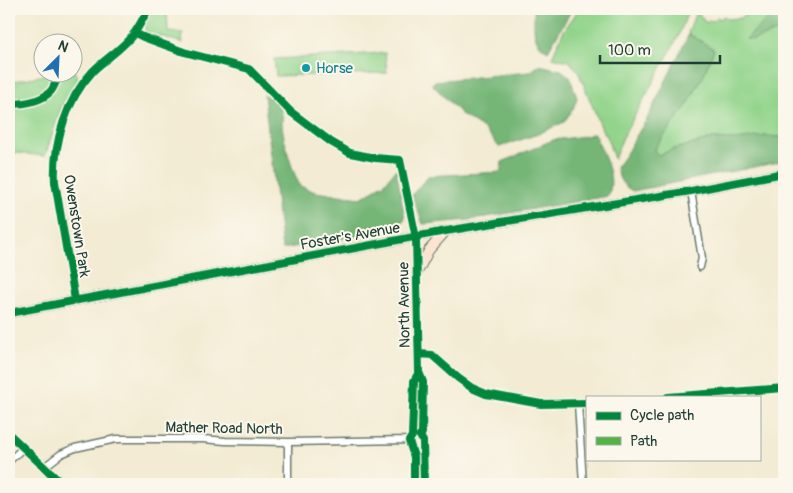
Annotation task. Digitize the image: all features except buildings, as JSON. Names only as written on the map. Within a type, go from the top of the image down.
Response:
[{"type":"main road","name":"Foster's Avenue","points":[[9,313],[446,231],[691,191],[784,173]]},
{"type":"main road","points":[[417,273],[429,250],[446,231]]},
{"type":"street","name":"Owenstown Park","points":[[55,157],[56,182],[75,300]]},
{"type":"street","points":[[691,191],[702,258],[700,267]]},
{"type":"street","name":"North Avenue","points":[[416,238],[419,372],[423,382],[422,432],[420,436],[424,441],[424,484]]},
{"type":"street","points":[[419,354],[432,355],[458,378],[472,388],[486,394],[541,404],[586,403]]},
{"type":"street","name":"North Avenue","points":[[414,484],[414,456],[411,441],[414,381],[419,372]]},
{"type":"street","points":[[681,396],[784,388]]},
{"type":"street","points":[[578,403],[583,484]]},
{"type":"street","points":[[9,434],[62,484]]},
{"type":"street","points":[[420,436],[416,435],[411,441],[418,449],[423,445]]},
{"type":"street","name":"Mather Road North","points":[[44,467],[61,454],[75,448],[116,439],[204,439],[288,442],[411,441]]},
{"type":"street","points":[[288,442],[288,484]]},
{"type":"street","points":[[9,461],[23,448]]},
{"type":"green space","points":[[152,9],[167,9],[168,32],[182,33],[183,43],[160,36],[152,38],[148,34],[145,24]]},
{"type":"green space","points":[[534,9],[570,9],[571,11],[548,51],[538,43],[536,38]]},
{"type":"green space","points":[[579,9],[689,9],[678,37],[623,137],[614,159],[606,134],[604,134],[578,71],[569,61],[552,57],[563,32]]},
{"type":"green space","points":[[697,9],[699,9],[697,11],[706,23],[724,16],[727,19],[740,18],[752,9],[784,9],[784,135],[780,137],[766,136],[735,140],[713,139],[658,155],[654,151],[688,104],[714,50],[688,33]]},
{"type":"green space","points":[[778,9],[784,9],[784,29],[754,40],[746,39]]},
{"type":"green space","points":[[689,34],[714,49],[704,74],[688,104],[654,151],[659,155],[713,139],[735,140],[766,136],[780,137],[784,135],[784,161],[633,191],[622,182],[616,167],[646,121]]},
{"type":"green space","points":[[385,53],[387,73],[276,76],[274,59]]},
{"type":"green space","points":[[539,65],[561,70],[570,77],[577,98],[573,109],[564,122],[538,134],[499,147],[485,130],[461,114],[432,84],[435,81],[530,72]]},
{"type":"green space","points":[[32,78],[32,82],[76,82],[63,102],[45,156],[9,152],[9,82]]},
{"type":"green space","points":[[264,95],[274,101],[281,110],[287,149],[300,186],[315,192],[361,198],[385,183],[396,169],[405,218],[396,229],[282,249]]},
{"type":"green space","points":[[594,133],[610,173],[611,181],[608,196],[469,220],[423,224],[412,195],[428,176],[501,172],[502,162],[553,140],[586,136]]},
{"type":"cycle path","points":[[75,300],[55,182],[56,153],[59,138],[75,95],[93,71],[131,38],[149,9]]},
{"type":"cycle path","points":[[135,33],[184,52],[249,69],[291,112],[331,142],[350,153],[400,160],[416,238],[419,372],[423,382],[422,433],[420,436],[423,441],[424,484]]},
{"type":"cycle path","points":[[9,104],[20,104],[42,98],[51,91],[55,82]]},
{"type":"cycle path","points":[[9,313],[446,231],[691,191],[784,173]]},
{"type":"cycle path","points":[[419,354],[432,355],[458,378],[472,388],[486,394],[541,404],[586,403]]},
{"type":"cycle path","points":[[414,484],[414,457],[409,441],[412,436],[414,381],[419,372]]},
{"type":"cycle path","points":[[681,396],[784,388]]},
{"type":"cycle path","points":[[9,434],[62,484]]},
{"type":"place","name":"Horse","points":[[306,68]]}]
